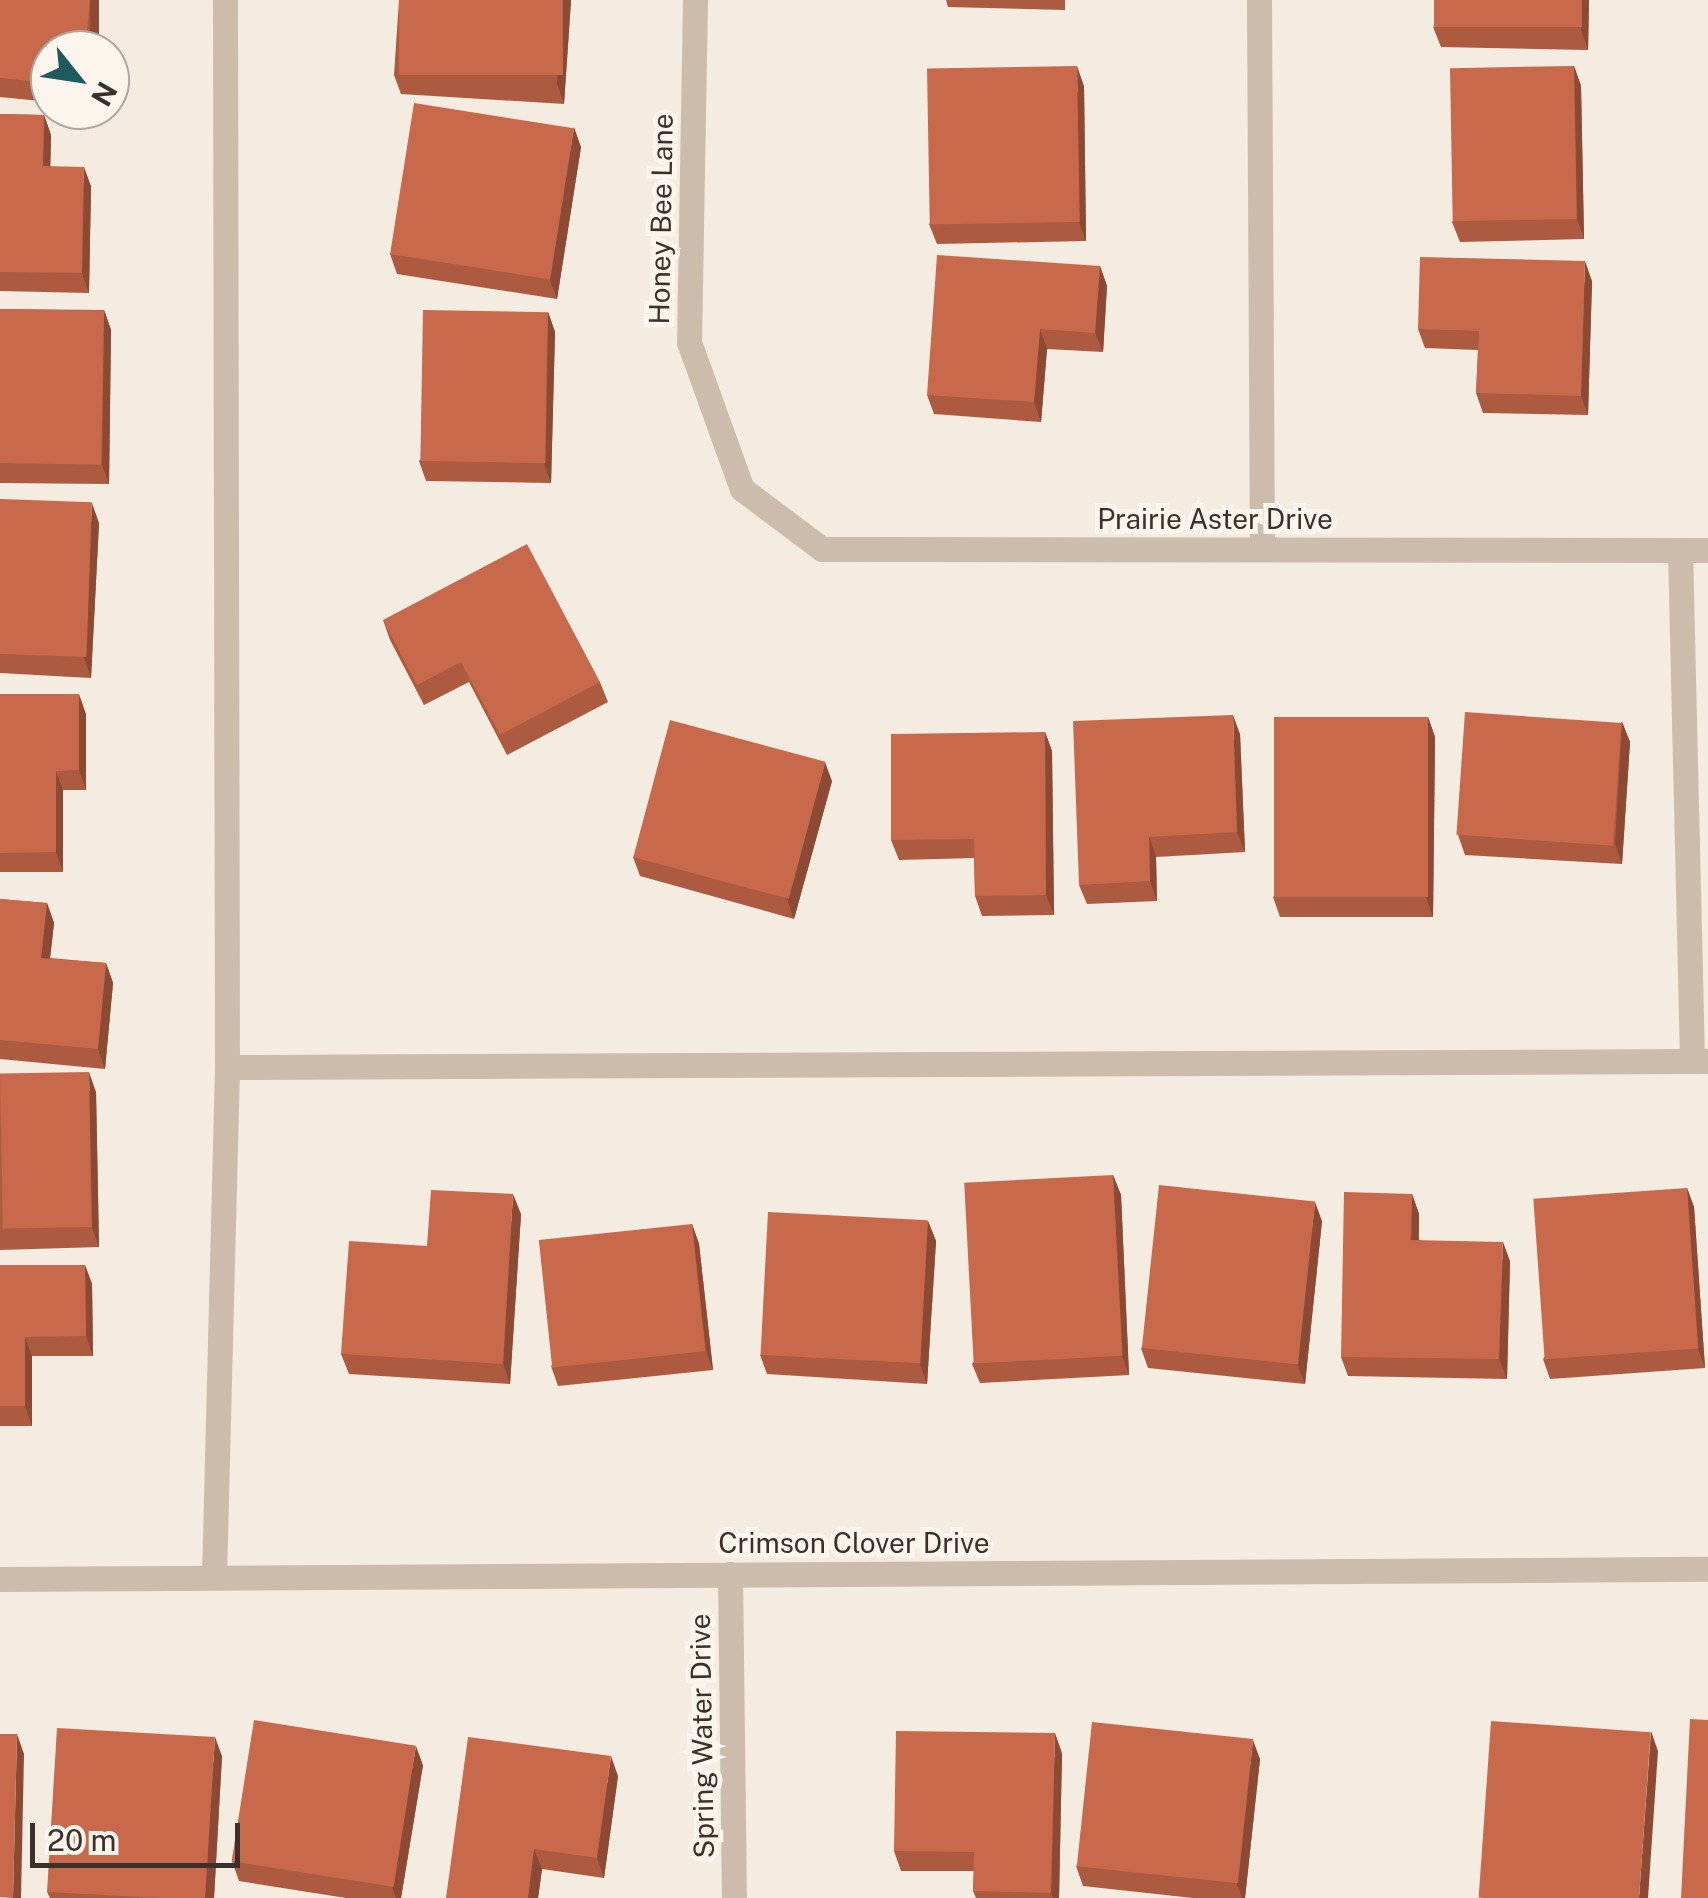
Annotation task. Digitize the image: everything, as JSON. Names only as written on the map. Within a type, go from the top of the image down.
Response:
[{"type":"street","points":[[214,1578],[227,1067],[225,0]]},
{"type":"street","name":"Honey Bee Lane","points":[[695,0],[689,342],[742,489]]},
{"type":"street","points":[[1259,0],[1262,549]]},
{"type":"street","name":"Prairie Aster Drive","points":[[742,489],[822,549],[1708,550]]},
{"type":"street","points":[[227,1067],[1700,1061],[1680,550]]},
{"type":"street","name":"Crimson Clover Drive","points":[[0,1579],[1708,1569]]},
{"type":"street","name":"Spring Water Drive","points":[[730,1574],[734,1898]]},
{"type":"building","points":[[0,0],[90,0],[87,30],[30,30],[30,81],[0,78]]},
{"type":"building","points":[[399,0],[563,0],[563,75],[399,75]]},
{"type":"building","points":[[1434,0],[1582,0],[1582,27],[1434,27]]},
{"type":"building","points":[[1077,66],[1080,222],[930,225],[927,69]]},
{"type":"building","points":[[1574,66],[1577,219],[1453,221],[1450,68]]},
{"type":"building","points":[[414,103],[574,128],[550,279],[390,254]]},
{"type":"building","points":[[0,114],[30,115],[30,130],[44,130],[43,166],[84,167],[82,273],[0,272]]},
{"type":"building","points":[[937,255],[1100,266],[1095,333],[1040,329],[1034,402],[927,395]]},
{"type":"building","points":[[1420,257],[1585,261],[1581,396],[1476,393],[1479,331],[1418,329]]},
{"type":"building","points":[[0,309],[104,311],[101,465],[0,463]]},
{"type":"building","points":[[423,310],[548,312],[545,463],[420,461]]},
{"type":"building","points":[[0,499],[92,502],[87,657],[0,654]]},
{"type":"building","points":[[527,544],[600,682],[500,735],[461,662],[417,685],[383,620]]},
{"type":"building","points":[[0,694],[79,694],[79,770],[56,771],[56,852],[0,853]]},
{"type":"building","points":[[1465,712],[1622,723],[1613,846],[1456,835]]},
{"type":"building","points":[[1233,715],[1237,832],[1149,837],[1150,881],[1079,885],[1073,721]]},
{"type":"building","points":[[1274,717],[1428,717],[1428,897],[1274,897]]},
{"type":"building","points":[[670,720],[826,762],[789,899],[633,857]]},
{"type":"building","points":[[1045,732],[1046,895],[975,896],[974,839],[891,840],[891,734]]},
{"type":"building","points":[[0,899],[47,903],[41,958],[106,963],[98,1049],[0,1040]]},
{"type":"building","points":[[89,1072],[92,1227],[3,1229],[0,1074]]},
{"type":"building","points":[[1113,1175],[1122,1356],[974,1364],[964,1183]]},
{"type":"building","points":[[1159,1185],[1315,1201],[1298,1365],[1142,1348]]},
{"type":"building","points":[[1687,1188],[1698,1349],[1545,1359],[1533,1199]]},
{"type":"building","points":[[431,1190],[513,1194],[503,1364],[341,1354],[349,1241],[427,1246]]},
{"type":"building","points":[[1344,1192],[1412,1194],[1411,1240],[1503,1242],[1499,1359],[1341,1357]]},
{"type":"building","points":[[768,1212],[928,1220],[920,1363],[761,1355]]},
{"type":"building","points":[[692,1224],[705,1351],[552,1367],[539,1240]]},
{"type":"building","points":[[0,1265],[85,1265],[86,1336],[25,1337],[25,1406],[0,1406]]},
{"type":"building","points":[[1690,1719],[1708,1720],[1708,1898],[1681,1898]]},
{"type":"building","points":[[254,1720],[416,1746],[394,1887],[232,1861]]},
{"type":"building","points":[[1491,1721],[1651,1732],[1639,1898],[1479,1898]]},
{"type":"building","points":[[1092,1722],[1253,1739],[1238,1883],[1077,1866]]},
{"type":"building","points":[[57,1728],[215,1737],[205,1898],[47,1892]]},
{"type":"building","points":[[896,1731],[1055,1733],[1051,1893],[973,1891],[974,1852],[894,1851]]},
{"type":"building","points":[[0,1734],[17,1734],[13,1898],[0,1897]]},
{"type":"building","points":[[468,1737],[611,1756],[597,1858],[534,1849],[528,1898],[446,1898]]}]
